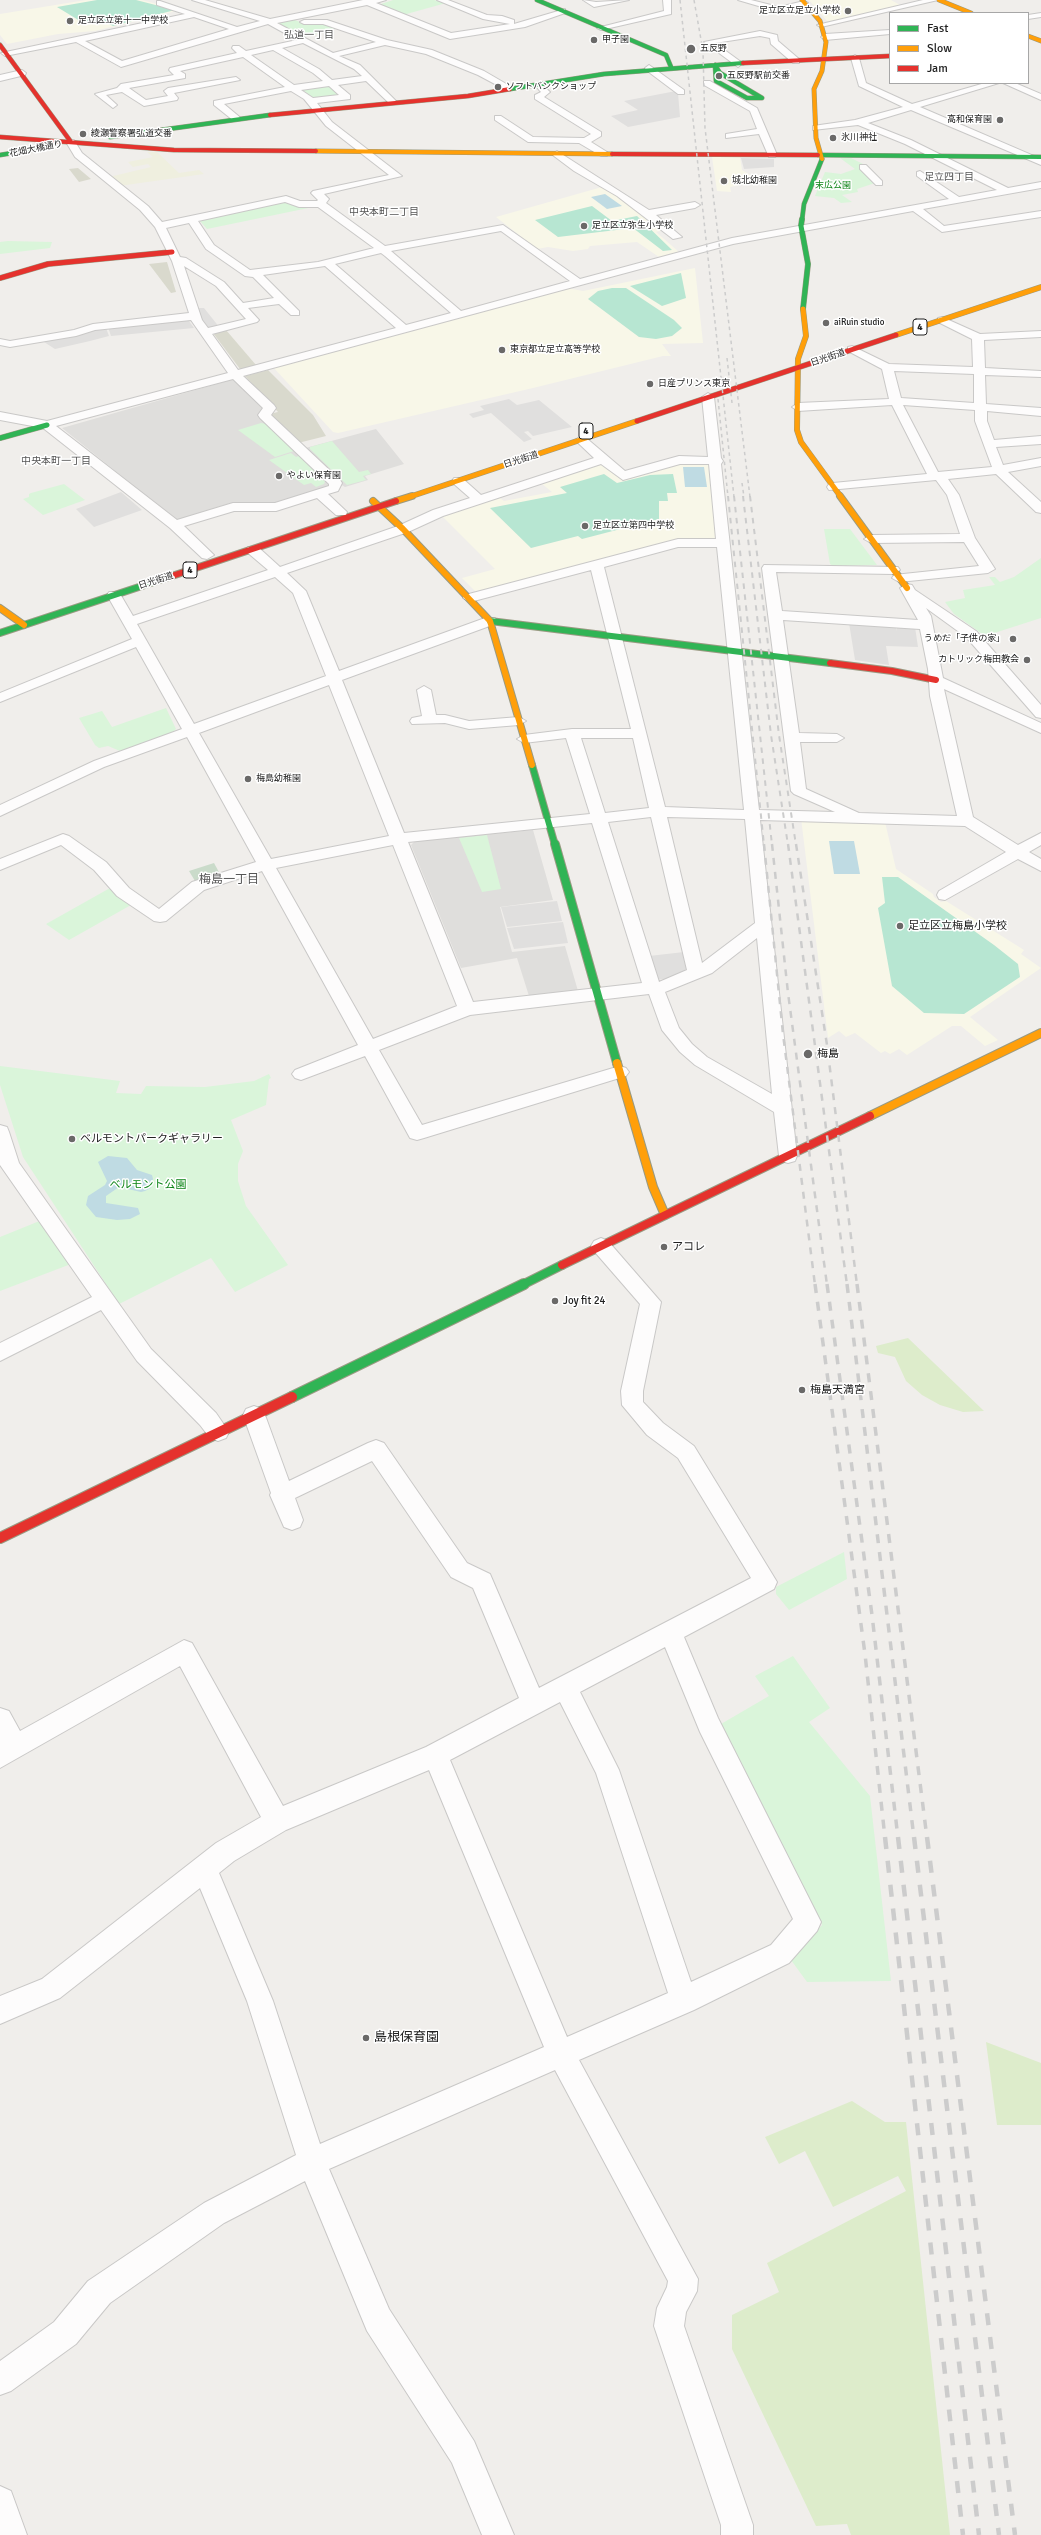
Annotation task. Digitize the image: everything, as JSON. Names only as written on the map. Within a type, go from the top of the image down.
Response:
[{"type":"main road","points":[[537,0],[666,55],[671,67]]},
{"type":"main road","points":[[939,0],[969,12]]},
{"type":"main road","points":[[803,2],[821,25],[825,37],[822,71],[814,89],[817,144],[823,156],[804,204],[801,228],[808,264],[802,302],[806,336],[798,363],[797,430],[801,442],[899,579]]},
{"type":"main road","points":[[1029,36],[1041,41]]},
{"type":"main road","points":[[0,45],[22,73],[56,124],[72,142]]},
{"type":"main road","points":[[72,142],[237,119],[393,102],[458,97],[650,69],[889,56]]},
{"type":"main road","points":[[715,65],[720,73],[762,98],[747,98],[716,81],[714,76],[715,65]]},
{"type":"main road","points":[[0,137],[174,150],[772,155],[1038,159]]},
{"type":"main road","name":"花畑大橋通り","points":[[0,155],[72,142]]},
{"type":"main road","points":[[0,278],[48,264],[177,258]]},
{"type":"main road","name":"日光街道","points":[[0,633],[253,550],[377,504],[1041,280]]},
{"type":"main road","name":"日光街道","points":[[0,624],[342,512],[377,504],[458,481],[708,397],[798,363],[852,349],[1041,287]]},
{"type":"main road","points":[[0,438],[47,425]]},
{"type":"main road","points":[[377,504],[470,598],[490,621],[653,1187],[665,1215]]},
{"type":"main road","points":[[0,608],[24,625]]},
{"type":"main road","points":[[490,621],[782,656],[892,671],[936,680]]},
{"type":"main road","points":[[0,1538],[1041,1033]]},
{"type":"street","points":[[196,0],[268,21],[331,56],[354,66],[393,102]]},
{"type":"street","points":[[78,40],[121,64],[168,49],[218,37],[236,29],[268,21],[330,10],[363,1],[382,0]]},
{"type":"street","points":[[441,0],[486,17],[499,18],[517,25]]},
{"type":"street","points":[[587,0],[594,5],[625,0]]},
{"type":"street","points":[[601,28],[668,12],[667,0]]},
{"type":"street","points":[[742,0],[779,10],[803,2]]},
{"type":"street","points":[[821,25],[934,0]]},
{"type":"street","points":[[363,1],[428,25],[450,36],[472,34],[522,25],[562,11]]},
{"type":"street","points":[[325,2],[343,7]]},
{"type":"street","points":[[160,3],[197,14],[236,29]]},
{"type":"street","points":[[330,10],[351,17]]},
{"type":"street","points":[[6,53],[78,40],[197,14]]},
{"type":"street","points":[[874,14],[889,21]]},
{"type":"street","points":[[1029,17],[1041,15]]},
{"type":"street","points":[[290,17],[306,23],[324,22],[386,42],[429,52],[481,73],[511,89]]},
{"type":"street","points":[[414,29],[428,25]]},
{"type":"street","points":[[130,29],[140,35]]},
{"type":"street","points":[[825,37],[889,32]]},
{"type":"street","points":[[738,64],[708,42],[760,33],[774,37],[774,42],[796,61]]},
{"type":"street","points":[[466,43],[480,39],[472,34]]},
{"type":"street","points":[[218,37],[312,101],[316,110],[328,124],[343,133],[397,176],[316,193],[324,199],[320,204]]},
{"type":"street","points":[[331,56],[402,37]]},
{"type":"street","points":[[236,80],[191,91],[168,91],[174,98],[144,103],[121,87],[182,76],[173,70],[243,53],[303,41]]},
{"type":"street","points":[[157,44],[198,64]]},
{"type":"street","points":[[273,47],[316,71],[347,97],[312,101]]},
{"type":"street","points":[[429,52],[444,48]]},
{"type":"street","points":[[855,58],[862,84],[912,107],[1038,159]]},
{"type":"street","points":[[213,60],[255,95]]},
{"type":"street","points":[[272,75],[330,70],[354,66]]},
{"type":"street","points":[[650,69],[681,92]]},
{"type":"street","points":[[0,78],[22,73]]},
{"type":"street","points":[[237,119],[217,103],[294,88],[368,78]]},
{"type":"street","points":[[707,83],[754,110],[772,155]]},
{"type":"street","points":[[869,87],[883,84]]},
{"type":"street","points":[[816,128],[858,122],[992,84]]},
{"type":"street","points":[[1009,84],[1041,97]]},
{"type":"street","points":[[498,118],[531,140],[586,141],[598,134],[538,97],[546,92],[539,85]]},
{"type":"street","points":[[113,105],[99,94],[124,89]]},
{"type":"street","points":[[858,122],[936,157],[1006,192]]},
{"type":"street","points":[[729,136],[762,131]]},
{"type":"street","points":[[586,141],[604,154]]},
{"type":"street","points":[[72,142],[78,155],[104,178],[144,208],[160,226],[177,258],[195,316],[236,374],[270,408],[264,415],[336,483],[334,488],[276,506],[233,507],[175,525]]},
{"type":"street","points":[[557,154],[577,169],[647,213],[677,236]]},
{"type":"street","points":[[954,166],[920,174],[992,221]]},
{"type":"street","points":[[863,167],[879,183]]},
{"type":"street","points":[[0,416],[47,425],[732,241],[1041,185]]},
{"type":"street","points":[[160,226],[286,198],[299,204],[320,204],[382,250],[458,314]]},
{"type":"street","points":[[647,213],[695,205]]},
{"type":"street","points":[[914,207],[942,229],[1041,214]]},
{"type":"street","points":[[191,218],[210,247],[249,274],[254,272],[327,262],[382,250],[503,228],[578,282]]},
{"type":"street","points":[[177,258],[200,256],[217,252]]},
{"type":"street","points":[[177,258],[220,284],[242,306],[253,320],[206,332]]},
{"type":"street","points":[[327,262],[404,329]]},
{"type":"street","points":[[254,272],[296,314]]},
{"type":"street","points":[[242,306],[282,300]]},
{"type":"street","points":[[0,342],[10,344],[76,333],[93,327],[195,316]]},
{"type":"street","points":[[942,320],[978,337],[1041,334]]},
{"type":"street","points":[[978,337],[981,421],[989,444],[999,470],[1041,509]]},
{"type":"street","points":[[852,349],[887,367],[1041,374]]},
{"type":"street","points":[[861,818],[799,791],[769,568],[899,579],[988,569],[968,538],[953,494],[936,476],[896,402],[887,367]]},
{"type":"street","points":[[708,397],[717,461],[723,543],[736,650],[751,815],[788,1156]]},
{"type":"street","points":[[798,407],[896,402],[980,406],[1041,412]]},
{"type":"street","points":[[47,425],[175,525],[207,555]]},
{"type":"street","points":[[581,440],[623,476],[679,460],[717,461]]},
{"type":"street","points":[[989,444],[1041,440]]},
{"type":"street","points":[[130,622],[403,529],[438,513],[478,499],[603,458]]},
{"type":"street","points":[[833,487],[999,470],[1041,462]]},
{"type":"street","points":[[458,481],[478,499]]},
{"type":"street","points":[[319,493],[342,512]]},
{"type":"street","points":[[871,540],[968,538]]},
{"type":"street","points":[[470,598],[597,566],[678,543],[723,543]]},
{"type":"street","points":[[253,550],[279,571],[299,591],[467,1009]]},
{"type":"street","points":[[597,566],[616,635],[696,973]]},
{"type":"street","points":[[899,579],[942,614],[971,634],[987,650],[1041,716],[1037,720],[1025,721]]},
{"type":"street","points":[[899,579],[925,620],[944,725],[965,817],[968,821],[1041,866]]},
{"type":"street","points":[[114,595],[416,1133],[620,1072]]},
{"type":"street","points":[[925,620],[931,612],[942,614]]},
{"type":"street","points":[[776,616],[925,620]]},
{"type":"street","points":[[0,811],[99,764],[490,621]]},
{"type":"street","points":[[0,698],[140,641]]},
{"type":"street","points":[[936,680],[1041,729]]},
{"type":"street","points":[[424,690],[424,721],[445,719],[469,725],[519,721]]},
{"type":"street","points":[[524,739],[572,733],[639,734]]},
{"type":"street","points":[[572,733],[598,818],[654,988],[671,1030],[686,1048],[701,1061],[782,1109]]},
{"type":"street","points":[[791,737],[838,738]]},
{"type":"street","points":[[0,865],[63,839],[100,866],[123,892],[160,917],[198,886],[265,866],[399,838],[659,812],[968,821]]},
{"type":"street","points":[[945,895],[1041,838]]},
{"type":"street","points":[[301,1074],[467,1009],[654,988],[706,969],[764,924]]},
{"type":"street","points":[[0,1132],[10,1165],[144,1355],[208,1419],[218,1432]]},
{"type":"street","points":[[0,2010],[51,1989],[225,1852],[277,1821],[435,1755],[533,1702],[565,1687],[766,1582],[686,1452],[655,1428],[633,1405],[632,1391],[651,1302],[601,1246]]},
{"type":"street","points":[[0,1353],[105,1299]]},
{"type":"street","points":[[254,1415],[281,1495],[292,1520]]},
{"type":"street","points":[[281,1495],[376,1449],[459,1570],[482,1581],[533,1702]]},
{"type":"street","points":[[0,2380],[65,2334],[99,2292],[214,2213],[312,2162],[560,2052],[684,2000],[780,1954],[808,1922],[709,1724],[670,1632]]},
{"type":"street","points":[[0,1719],[8,1752],[184,1651],[277,1821]]},
{"type":"street","points":[[565,1687],[607,1770],[684,2000]]},
{"type":"street","points":[[435,1755],[560,2052],[683,2279],[682,2291],[672,2308],[669,2326],[737,2525],[737,2535]]},
{"type":"street","points":[[204,1868],[260,2001],[312,2162],[378,2320],[463,2452],[498,2535]]},
{"type":"street","points":[[0,2502],[11,2535]]},
{"type":"shaded area","name":"足立区立第十一中学校","points":[[86,0],[142,0],[180,10],[95,31],[58,34],[7,44],[0,35],[0,14]]},
{"type":"shaded area","name":"足立区立足立小学校","points":[[809,0],[891,0],[900,5],[830,22],[827,21]]},
{"type":"shaded area","points":[[676,91],[678,93],[680,117],[628,127],[611,116],[638,110],[624,101]]},
{"type":"shaded area","points":[[712,157],[740,157],[742,170],[760,181],[730,187],[731,192],[717,191]]},
{"type":"shaded area","points":[[741,158],[774,159],[774,167],[744,169]]},
{"type":"shaded area","points":[[78,168],[91,179],[79,182],[69,169]]},
{"type":"shaded area","name":"足立区立弥生小学校","points":[[602,187],[617,194],[665,230],[656,232],[679,252],[659,257],[637,242],[590,246],[588,249],[573,251],[548,247],[537,249],[496,217]]},
{"type":"shaded area","points":[[167,262],[176,292],[171,293],[149,264]]},
{"type":"shaded area","name":"東京都立足立高等学校","points":[[695,268],[703,343],[662,344],[671,356],[663,356],[338,433],[333,432],[273,367],[567,288],[583,291]]},
{"type":"shaded area","points":[[195,308],[204,308],[220,328],[208,330]]},
{"type":"shaded area","points":[[182,319],[189,321],[194,328],[111,336],[108,327]]},
{"type":"shaded area","points":[[106,328],[109,336],[55,349],[44,342],[46,339]]},
{"type":"shaded area","points":[[226,330],[256,365],[240,369],[213,333]]},
{"type":"shaded area","points":[[268,370],[313,415],[326,436],[298,443],[269,414],[278,412],[245,376]]},
{"type":"shaded area","points":[[234,379],[264,408],[298,450],[376,429],[404,464],[365,476],[368,480],[345,487],[340,484],[276,503],[231,503],[176,520],[62,428]]},
{"type":"shaded area","points":[[509,399],[517,405],[539,400],[572,427],[533,436],[528,431],[524,432],[532,439],[524,442],[491,413],[473,418],[469,414],[484,410],[480,406]]},
{"type":"shaded area","name":"足立区立第四中学校","points":[[677,463],[713,465],[719,537],[715,540],[676,540],[477,593],[462,578],[495,569],[441,515],[497,496],[504,501],[552,492],[541,483],[595,464],[602,464],[620,479]]},
{"type":"shaded area","points":[[121,492],[142,510],[94,527],[76,509]]},
{"type":"shaded area","points":[[849,623],[896,626],[897,631],[897,626],[915,627],[918,647],[886,646],[889,665],[855,660]]},
{"type":"shaded area","name":"足立区立梅島小学校","points":[[801,818],[885,822],[896,869],[933,894],[934,897],[941,902],[946,901],[1024,950],[1021,954],[1041,968],[970,1017],[998,1040],[985,1046],[961,1026],[952,1026],[907,1055],[899,1049],[890,1054],[885,1051],[881,1053],[855,1033],[846,1037],[839,1031],[828,1038]]},
{"type":"shaded area","points":[[533,830],[553,900],[500,907],[512,952],[565,946],[578,991],[529,996],[517,958],[461,968],[411,845],[415,841]]},
{"type":"shaded area","points":[[557,901],[562,921],[507,927],[501,907]]},
{"type":"shaded area","points":[[563,922],[568,943],[514,949],[507,928]]},
{"type":"shaded area","points":[[684,952],[688,967],[684,972],[671,978],[656,980],[649,956]]},
{"type":"green space","points":[[97,0],[136,0],[175,10],[113,26],[107,23],[85,24],[57,7]]},
{"type":"green space","points":[[393,0],[434,0],[446,3],[403,15],[378,5]]},
{"type":"green space","points":[[290,18],[305,24],[321,23],[336,28],[303,37],[274,22]]},
{"type":"green space","points":[[330,85],[343,96],[315,99],[300,88]]},
{"type":"green space","points":[[147,152],[157,152],[179,173],[199,170],[204,174],[119,186],[109,177],[151,167],[148,164],[133,167],[128,162],[153,157]]},
{"type":"green space","name":"末広公園","points":[[840,158],[851,158],[865,165],[860,167],[875,183],[857,189],[858,192],[842,195],[852,202],[841,203],[834,198],[815,196],[825,172],[841,174],[855,169]]},
{"type":"green space","points":[[287,201],[296,206],[318,206],[207,229],[199,220]]},
{"type":"green space","points":[[592,206],[612,221],[637,216],[672,250],[663,251],[633,228],[558,237],[535,220]]},
{"type":"green space","points":[[0,242],[52,242],[50,248],[0,254]]},
{"type":"green space","points":[[681,273],[686,298],[662,306],[630,286]]},
{"type":"green space","points":[[612,288],[626,288],[674,320],[682,328],[672,336],[656,339],[639,337],[588,299],[598,291]]},
{"type":"green space","points":[[261,423],[267,424],[297,450],[275,457],[238,430]]},
{"type":"green space","points":[[332,441],[359,472],[368,470],[371,474],[363,476],[366,480],[347,485],[310,449],[310,447]]},
{"type":"green space","points":[[291,453],[296,457],[301,455],[326,479],[324,484],[316,487],[311,483],[304,485],[269,460]]},
{"type":"green space","points":[[604,474],[617,483],[650,475],[673,474],[677,493],[667,493],[668,501],[659,501],[659,519],[582,539],[578,536],[531,548],[490,508],[567,493],[560,487]]},
{"type":"green space","points":[[64,484],[85,500],[43,515],[23,499],[29,497],[29,494],[31,493]]},
{"type":"green space","points":[[824,529],[850,529],[877,565],[833,566],[830,564]]},
{"type":"green space","points":[[1041,558],[1041,618],[985,636],[954,614],[945,602],[965,598],[963,590],[995,585],[989,577],[995,577],[1000,582],[1014,577]]},
{"type":"green space","points":[[166,708],[176,729],[173,732],[120,751],[108,746],[99,748],[95,745],[79,718],[102,711],[112,727]]},
{"type":"green space","points":[[487,835],[501,889],[482,892],[459,838]]},
{"type":"green space","points":[[214,863],[220,874],[195,881],[189,871]]},
{"type":"green space","points":[[882,877],[898,877],[994,945],[1018,964],[1020,977],[964,1014],[924,1013],[892,986],[878,908],[885,903]]},
{"type":"green space","points":[[110,888],[131,905],[69,940],[46,924]]},
{"type":"green space","name":"ベルモント公園","points":[[0,1066],[120,1081],[116,1093],[141,1094],[146,1086],[205,1087],[254,1081],[269,1074],[271,1078],[269,1079],[266,1105],[231,1120],[243,1151],[238,1164],[238,1181],[246,1206],[288,1265],[235,1292],[211,1258],[119,1304],[23,1157],[0,1085]]},
{"type":"green space","points":[[42,1220],[71,1264],[0,1291],[0,1237]]},
{"type":"green space","points":[[908,1338],[984,1411],[963,1412],[940,1405],[922,1395],[906,1381],[895,1357],[878,1353],[876,1346]]},
{"type":"green space","points":[[844,1552],[847,1579],[789,1610],[776,1594],[776,1587]]},
{"type":"green space","points":[[793,1656],[830,1708],[809,1722],[870,1796],[891,1981],[807,1982],[791,1960],[822,1925],[721,1724],[769,1696],[755,1676]]},
{"type":"green space","points":[[986,2042],[1041,2063],[1041,2125],[997,2125]]},
{"type":"green space","points":[[852,2101],[885,2122],[906,2122],[950,2535],[851,2535],[847,2524],[816,2526],[732,2349],[732,2315],[779,2292],[767,2263],[906,2191],[898,2176],[833,2207],[805,2151],[779,2164],[765,2137]]},
{"type":"water","points":[[605,194],[622,206],[607,209],[591,197]]},
{"type":"water","points":[[683,467],[704,467],[707,487],[685,487]]},
{"type":"water","points":[[829,841],[854,841],[860,874],[834,874]]},
{"type":"water","points":[[108,1156],[127,1158],[137,1170],[152,1175],[153,1179],[151,1188],[145,1191],[141,1192],[119,1187],[106,1196],[106,1203],[138,1208],[140,1214],[130,1219],[117,1220],[96,1217],[86,1205],[88,1196],[105,1185],[107,1181],[98,1162]]},
{"type":"railway","points":[[680,0],[734,497]]},
{"type":"railway","points":[[694,0],[703,51],[705,128],[750,497]]},
{"type":"railway","points":[[727,358],[732,403]]},
{"type":"railway","points":[[718,399],[728,497]]},
{"type":"railway","points":[[742,483],[744,497]]},
{"type":"railway","points":[[728,496],[764,845]]},
{"type":"railway","points":[[734,496],[772,845]]},
{"type":"railway","points":[[743,496],[771,735],[788,845]]},
{"type":"railway","points":[[750,496],[779,735],[796,845]]},
{"type":"railway","points":[[764,844],[783,1034],[815,1285]]},
{"type":"railway","points":[[772,844],[788,993],[827,1285]]},
{"type":"railway","points":[[788,844],[847,1285]]},
{"type":"railway","points":[[796,844],[827,1045],[857,1285]]},
{"type":"railway","points":[[815,1284],[865,1654],[885,1838]]},
{"type":"railway","points":[[827,1284],[872,1615],[898,1838]]},
{"type":"railway","points":[[847,1284],[914,1838]]},
{"type":"railway","points":[[857,1284],[927,1838]]},
{"type":"railway","points":[[885,1837],[963,2535]]},
{"type":"railway","points":[[898,1837],[979,2535]]},
{"type":"railway","points":[[914,1837],[999,2535]]},
{"type":"railway","points":[[927,1837],[1015,2535]]},
{"type":"traffic: fast","points":[[537,0],[666,55],[671,67]]},
{"type":"traffic: fast","points":[[510,89],[604,74],[671,67],[743,63]]},
{"type":"traffic: fast","points":[[715,65],[720,73],[762,98],[747,98],[716,81],[715,65]]},
{"type":"traffic: fast","points":[[110,137],[270,115]]},
{"type":"traffic: fast","points":[[0,155],[42,148]]},
{"type":"traffic: fast","points":[[818,155],[1041,157]]},
{"type":"traffic: fast","points":[[803,309],[808,264],[801,226],[804,204],[822,159]]},
{"type":"traffic: fast","points":[[0,438],[47,425]]},
{"type":"traffic: fast","points":[[0,633],[169,577]]},
{"type":"traffic: fast","points":[[490,621],[830,663]]},
{"type":"traffic: fast","points":[[532,765],[617,1063]]},
{"type":"traffic: fast","points":[[292,1397],[562,1265]]},
{"type":"traffic: slow","points":[[802,0],[820,21],[826,42],[822,71],[814,89],[816,138],[822,159]]},
{"type":"traffic: slow","points":[[939,0],[969,12]]},
{"type":"traffic: slow","points":[[1029,36],[1041,41]]},
{"type":"traffic: slow","points":[[316,151],[612,154]]},
{"type":"traffic: slow","points":[[896,335],[1041,287]]},
{"type":"traffic: slow","points":[[803,309],[806,336],[798,359],[797,430],[801,442],[907,588]]},
{"type":"traffic: slow","points":[[396,501],[637,421]]},
{"type":"traffic: slow","points":[[373,501],[403,529],[490,621],[532,765]]},
{"type":"traffic: slow","points":[[0,608],[24,625]]},
{"type":"traffic: slow","points":[[870,1116],[1041,1033]]},
{"type":"traffic: slow","points":[[617,1063],[653,1187],[665,1215]]},
{"type":"traffic: jam","points":[[0,45],[71,142]]},
{"type":"traffic: jam","points":[[743,63],[889,56]]},
{"type":"traffic: jam","points":[[270,115],[468,96],[510,89]]},
{"type":"traffic: jam","points":[[0,137],[174,150],[316,151]]},
{"type":"traffic: jam","points":[[612,154],[818,155]]},
{"type":"traffic: jam","points":[[0,278],[48,264],[172,252]]},
{"type":"traffic: jam","points":[[637,421],[896,335]]},
{"type":"traffic: jam","points":[[169,577],[396,501]]},
{"type":"traffic: jam","points":[[830,663],[892,671],[936,680]]},
{"type":"traffic: jam","points":[[562,1265],[870,1116]]},
{"type":"traffic: jam","points":[[0,1538],[292,1397]]},
{"type":"place","name":"足立区立足立小学校","points":[[848,11]]},
{"type":"place","name":"足立区立第十一中学校","points":[[70,21]]},
{"type":"place","name":"甲子園","points":[[594,40]]},
{"type":"place","name":"五反野","points":[[691,49]]},
{"type":"place","name":"五反野駅前交番","points":[[719,76]]},
{"type":"place","name":"ソフトバンクショップ","points":[[498,87]]},
{"type":"place","name":"高和保育園","points":[[1000,120]]},
{"type":"place","name":"綾瀬警察署弘道交番","points":[[83,134]]},
{"type":"place","name":"氷川神社","points":[[833,138]]},
{"type":"place","name":"城北幼稚園","points":[[724,181]]},
{"type":"place","name":"足立区立弥生小学校","points":[[584,226]]},
{"type":"place","name":"aiRuin studio","points":[[826,323]]},
{"type":"place","name":"東京都立足立高等学校","points":[[502,350]]},
{"type":"place","name":"日産プリンス東京","points":[[650,384]]},
{"type":"place","name":"やよい保育園","points":[[279,476]]},
{"type":"place","name":"足立区立第四中学校","points":[[585,526]]},
{"type":"place","name":"うめだ「子供の家」","points":[[1013,639]]},
{"type":"place","name":"カトリック梅田教会","points":[[1027,660]]},
{"type":"place","name":"梅島幼稚園","points":[[248,779]]},
{"type":"place","name":"足立区立梅島小学校","points":[[900,926]]},
{"type":"place","name":"梅島","points":[[808,1054]]},
{"type":"place","name":"ベルモントパークギャラリー","points":[[72,1139]]},
{"type":"place","name":"アコレ","points":[[664,1247]]},
{"type":"place","name":"Joy fit 24","points":[[555,1301]]},
{"type":"place","name":"梅島天満宮","points":[[802,1390]]},
{"type":"place","name":"島根保育園","points":[[366,2038]]},
{"type":"district","name":"弘道一丁目","points":[[309,35]]},
{"type":"district","name":"足立四丁目","points":[[949,177]]},
{"type":"district","name":"中央本町二丁目","points":[[384,212]]},
{"type":"district","name":"中央本町一丁目","points":[[56,461]]},
{"type":"district","name":"梅島一丁目","points":[[229,880]]}]
